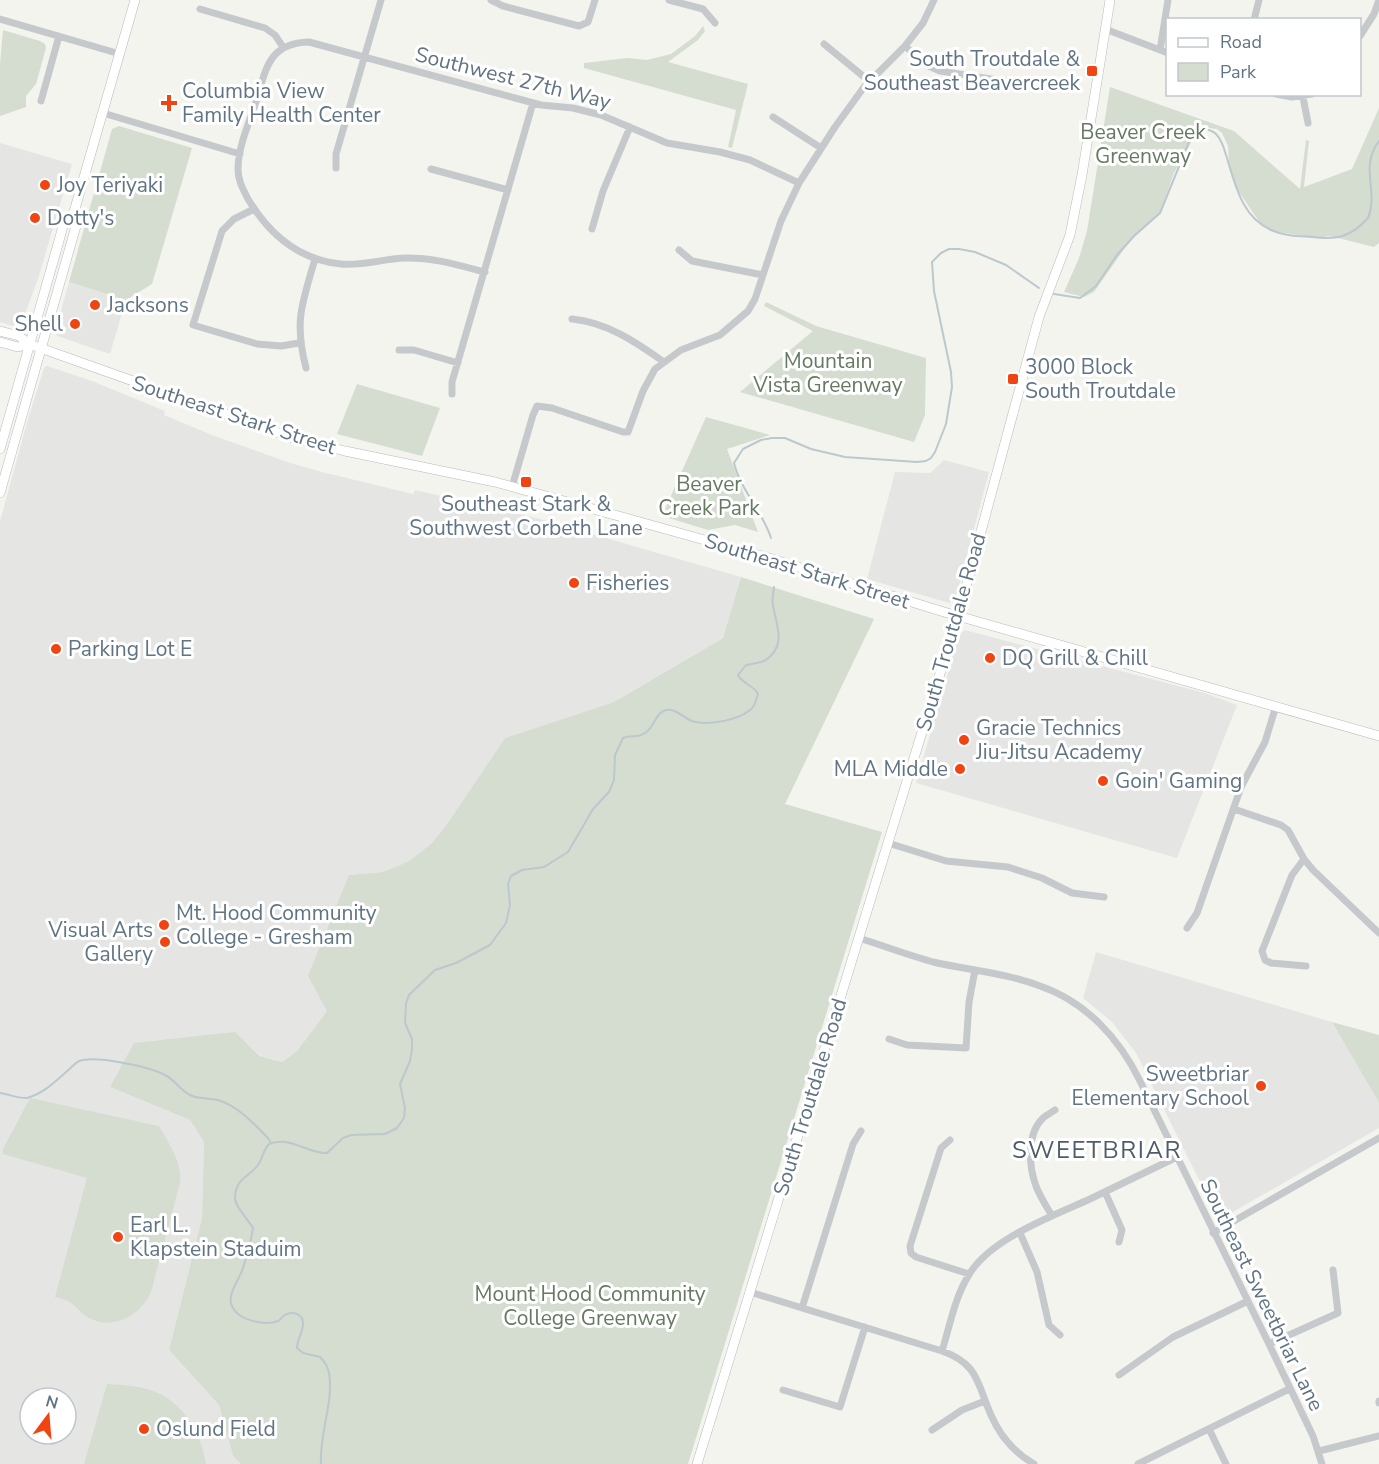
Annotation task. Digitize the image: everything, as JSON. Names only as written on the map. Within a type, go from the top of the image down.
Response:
[{"type":"main road","points":[[0,493],[76,226],[74,212],[135,0]]},
{"type":"main road","name":"South Troutdale Road","points":[[697,1464],[957,616],[1037,325],[1073,224],[1110,0]]},
{"type":"main road","points":[[0,449],[64,223],[74,212]]},
{"type":"main road","name":"Southeast Stark Street","points":[[0,331],[19,336],[29,344],[293,438],[355,454],[512,487],[769,558],[957,616],[1379,736]]},
{"type":"main road","name":"Southeast Stark Street","points":[[0,342],[18,348],[29,344]]},
{"type":"street","points":[[336,168],[336,154],[381,0]]},
{"type":"street","points":[[491,0],[503,6],[579,26],[588,22],[595,0]]},
{"type":"street","points":[[669,0],[703,9],[716,22]]},
{"type":"street","points":[[512,487],[532,415],[537,406],[552,408],[628,432],[643,391],[656,369],[681,350],[720,335],[748,311],[755,298],[781,221],[798,183],[869,81],[906,46],[923,23],[934,0]]},
{"type":"street","points":[[1160,50],[1168,0]]},
{"type":"street","points":[[1254,18],[1259,0]]},
{"type":"street","points":[[1361,33],[1374,14],[1378,0]]},
{"type":"street","points":[[200,9],[266,28],[275,34],[283,47],[268,63],[240,154],[238,171],[239,179],[254,209],[272,232],[294,249],[315,259],[352,265],[419,258],[445,261],[485,272]]},
{"type":"street","points":[[0,19],[120,54]]},
{"type":"street","points":[[1106,29],[1166,53]]},
{"type":"street","points":[[41,101],[59,36]]},
{"type":"street","name":"Southwest 27th Way","points":[[283,47],[309,42],[533,103],[583,110],[667,143],[720,152],[750,160],[798,183]]},
{"type":"street","points":[[824,44],[869,81]]},
{"type":"street","points":[[906,46],[926,65],[940,71],[1023,84]]},
{"type":"street","points":[[1294,96],[1306,96]]},
{"type":"street","points":[[1303,97],[1308,123]]},
{"type":"street","points":[[452,394],[458,363],[533,103]]},
{"type":"street","points":[[103,113],[240,154]]},
{"type":"street","points":[[773,117],[821,148]]},
{"type":"street","points":[[592,229],[603,190],[630,127]]},
{"type":"street","points":[[431,169],[508,190]]},
{"type":"street","points":[[254,209],[234,219],[222,231],[193,325],[263,345],[281,346],[300,343]]},
{"type":"street","points":[[679,250],[692,261],[763,275]]},
{"type":"street","points":[[306,368],[300,343],[301,305],[315,259]]},
{"type":"street","points":[[572,319],[586,320],[607,328],[630,339],[664,362]]},
{"type":"street","points":[[399,350],[414,350],[458,363]]},
{"type":"street","points":[[1187,928],[1197,913],[1244,781],[1265,742],[1276,706]]},
{"type":"street","points":[[1234,809],[1281,825],[1288,830],[1304,860],[1379,933]]},
{"type":"street","points":[[888,843],[946,861],[1008,867],[1042,878],[1072,893],[1104,897]]},
{"type":"street","points":[[1304,860],[1292,875],[1262,951],[1265,960],[1271,963],[1306,966]]},
{"type":"street","name":"Southeast Sweetbriar Lane","points":[[859,938],[931,961],[1042,986],[1066,998],[1100,1023],[1125,1053],[1134,1068],[1269,1344],[1319,1451],[1322,1464]]},
{"type":"street","points":[[889,1039],[907,1045],[966,1048],[969,1002],[975,970]]},
{"type":"street","points":[[1052,1216],[1036,1186],[1031,1159],[1032,1142],[1038,1126],[1043,1118],[1055,1110]]},
{"type":"street","points":[[802,1308],[853,1144],[861,1131]]},
{"type":"street","points":[[1213,1233],[1379,1138]]},
{"type":"street","points":[[950,1140],[941,1148],[910,1246],[911,1253],[916,1257],[969,1274]]},
{"type":"street","points":[[942,1351],[958,1299],[969,1274],[985,1255],[1002,1242],[1052,1216],[1177,1157]]},
{"type":"street","points":[[1105,1192],[1122,1230],[1119,1242]]},
{"type":"street","points":[[1020,1233],[1037,1272],[1049,1325],[1060,1335]]},
{"type":"street","points":[[1269,1344],[1338,1313],[1333,1270]]},
{"type":"street","points":[[750,1292],[942,1351],[960,1359],[972,1370],[981,1385],[985,1401],[1001,1434],[1018,1453],[1034,1464]]},
{"type":"street","points":[[1119,1375],[1167,1340],[1248,1301]]},
{"type":"street","points":[[783,1390],[840,1407],[865,1327]]},
{"type":"street","points":[[1138,1464],[1289,1389]]},
{"type":"street","points":[[932,1430],[962,1410],[985,1401]]},
{"type":"street","points":[[1209,1429],[1226,1464]]},
{"type":"street","points":[[1319,1451],[1379,1437]]},
{"type":"shaded area","points":[[0,143],[72,164],[38,279],[22,322],[16,327],[0,322]]},
{"type":"shaded area","points":[[69,282],[126,300],[110,354],[57,336],[55,332]]},
{"type":"shaded area","name":"Mt. Hood Community College - Gresham","points":[[47,366],[92,381],[165,411],[164,415],[212,435],[290,463],[413,494],[415,490],[540,519],[741,577],[723,638],[614,702],[505,738],[431,844],[409,861],[382,872],[349,875],[327,1011],[297,1051],[282,1062],[261,1056],[234,1032],[110,1087],[190,1120],[204,1142],[202,1218],[169,1350],[219,1405],[233,1456],[241,1464],[0,1464],[0,521],[44,368]]},
{"type":"shaded area","points":[[944,460],[989,472],[956,597],[949,603],[867,579],[895,472],[930,473]]},
{"type":"shaded area","points":[[965,630],[1205,693],[1237,705],[1177,858],[916,783],[959,635]]},
{"type":"shaded area","name":"Sweetbriar Elementary School","points":[[1096,952],[1332,1022],[1379,1103],[1379,1128],[1219,1220],[1136,1053],[1112,1022],[1083,998]]},
{"type":"green space","points":[[703,26],[705,31],[698,40],[668,62],[748,84],[732,148],[728,147],[736,110],[584,68],[584,63],[627,58],[647,60],[671,54],[695,36]]},
{"type":"green space","points":[[3,30],[40,41],[45,44],[46,48],[36,84],[26,96],[26,107],[0,116],[0,64]]},
{"type":"green space","name":"Beaver Creek Greenway","points":[[1110,87],[1234,131],[1300,189],[1306,140],[1309,141],[1304,187],[1352,169],[1379,108],[1379,243],[1374,247],[1330,236],[1318,238],[1273,231],[1260,223],[1237,189],[1229,167],[1228,146],[1222,133],[1217,129],[1203,127],[1198,130],[1174,173],[1159,215],[1129,242],[1094,292],[1084,297],[1064,292],[1079,258],[1087,231]]},
{"type":"green space","points":[[119,126],[192,148],[152,284],[126,300],[69,282],[112,129]]},
{"type":"green space","name":"Mountain Vista Greenway","points":[[766,302],[816,326],[926,358],[925,415],[914,442],[740,392],[813,331],[764,306]]},
{"type":"green space","points":[[357,384],[440,408],[422,456],[337,434]]},
{"type":"green space","name":"Beaver Creek Park","points":[[706,417],[770,435],[727,449],[758,532],[735,525],[708,530],[662,516]]},
{"type":"green space","name":"Mount Hood Community College Greenway","points":[[741,577],[874,619],[785,804],[882,832],[688,1464],[241,1464],[233,1456],[219,1405],[169,1350],[202,1218],[204,1142],[190,1120],[110,1087],[134,1043],[235,1032],[260,1056],[282,1062],[297,1051],[327,1011],[308,976],[349,875],[382,872],[409,861],[431,844],[505,738],[614,702],[723,638]]},
{"type":"green space","points":[[1332,1022],[1379,1035],[1379,1103]]},
{"type":"green space","name":"Earl L. Klapstein Staduim","points":[[30,1098],[159,1126],[174,1153],[179,1167],[180,1183],[151,1292],[141,1308],[126,1319],[108,1323],[98,1322],[86,1316],[68,1301],[55,1297],[87,1178],[3,1154],[3,1149]]},
{"type":"green space","name":"Oslund Field","points":[[107,1384],[133,1386],[168,1398],[191,1422],[201,1443],[206,1464],[84,1464]]},
{"type":"waterway","points":[[1054,294],[1080,298],[1096,286],[1117,255],[1160,213],[1189,142],[1200,128],[1212,131],[1220,139],[1241,198],[1253,217],[1276,232],[1321,238],[1343,236],[1356,229],[1368,218],[1372,198],[1370,160],[1379,141]]},
{"type":"waterway","points":[[771,538],[737,473],[734,463],[743,449],[761,440],[785,438],[811,449],[845,457],[917,462],[926,461],[935,452],[946,424],[952,387],[934,291],[932,262],[941,253],[949,249],[975,252],[1006,265],[1039,288]]},
{"type":"waterway","points":[[321,1464],[322,1441],[330,1395],[329,1373],[320,1357],[303,1353],[297,1348],[302,1319],[290,1313],[273,1322],[257,1322],[238,1314],[231,1303],[232,1291],[243,1268],[253,1228],[235,1201],[238,1185],[255,1169],[271,1143],[291,1143],[327,1153],[343,1138],[351,1135],[385,1134],[397,1128],[404,1118],[405,1108],[400,1084],[410,1061],[412,1049],[412,1039],[405,1023],[406,1003],[409,995],[435,970],[456,963],[490,945],[506,923],[510,905],[508,884],[511,876],[522,870],[544,867],[568,852],[593,809],[609,792],[614,780],[615,755],[623,738],[645,733],[651,728],[659,714],[666,710],[674,711],[692,721],[709,723],[732,719],[752,709],[758,694],[738,675],[746,665],[764,661],[776,649],[779,635],[773,604],[774,587]]},
{"type":"waterway","points":[[0,1093],[24,1098],[38,1094],[79,1061],[98,1060],[123,1063],[165,1075],[194,1097],[228,1104],[246,1117],[271,1143]]},
{"type":"place","name":"South Troutdale & Southeast Beavercreek","points":[[1092,71]]},
{"type":"place","name":"Columbia View Family Health Center","points":[[169,103]]},
{"type":"place","name":"Joy Teriyaki","points":[[45,185]]},
{"type":"place","name":"Dotty's","points":[[35,218]]},
{"type":"place","name":"Jacksons","points":[[95,305]]},
{"type":"place","name":"Shell","points":[[75,324]]},
{"type":"place","name":"3000 Block South Troutdale","points":[[1013,379]]},
{"type":"place","name":"Southeast Stark & Southwest Corbeth Lane","points":[[526,482]]},
{"type":"place","name":"Fisheries","points":[[574,583]]},
{"type":"place","name":"Parking Lot E","points":[[56,649]]},
{"type":"place","name":"DQ Grill & Chill","points":[[990,658]]},
{"type":"place","name":"Gracie Technics Jiu-Jitsu Academy","points":[[964,740]]},
{"type":"place","name":"MLA Middle","points":[[960,769]]},
{"type":"place","name":"Goin' Gaming","points":[[1103,781]]},
{"type":"place","name":"Mt. Hood Community College - Gresham","points":[[164,925]]},
{"type":"place","name":"Visual Arts Gallery","points":[[165,942]]},
{"type":"place","name":"Sweetbriar Elementary School","points":[[1261,1086]]},
{"type":"place","name":"Earl L. Klapstein Staduim","points":[[118,1237]]},
{"type":"place","name":"Oslund Field","points":[[144,1429]]},
{"type":"district","name":"SWEETBRIAR","points":[[1097,1150]]}]
